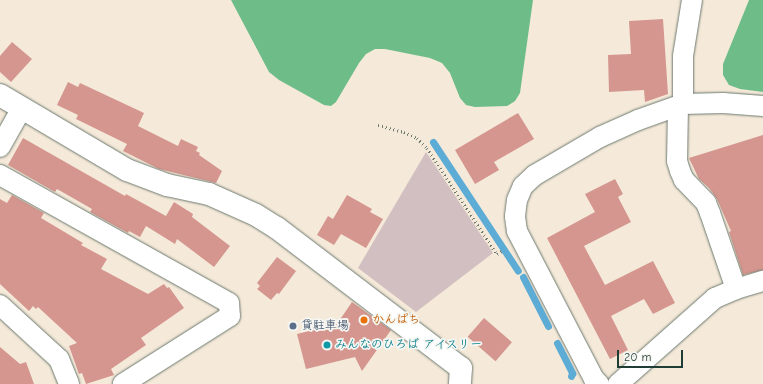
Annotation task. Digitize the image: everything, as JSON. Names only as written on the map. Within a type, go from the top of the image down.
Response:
[{"type":"street","points":[[692,0],[683,56],[677,161],[684,180],[706,204],[736,289]]},
{"type":"street","points":[[0,95],[127,170],[167,185],[209,194],[244,209],[277,228],[461,368],[460,384]]},
{"type":"street","points":[[599,384],[594,379],[517,231],[515,216],[516,200],[523,186],[541,171],[600,137],[638,120],[680,105],[723,103],[763,106]]},
{"type":"street","points":[[0,148],[22,108]]},
{"type":"street","points":[[0,174],[229,303],[230,316],[123,384]]},
{"type":"street","points":[[618,384],[716,298],[736,289],[763,281]]},
{"type":"street","points":[[0,305],[59,359],[69,384]]},
{"type":"path","points":[[378,125],[404,132],[417,138],[427,148],[497,254],[503,250]]},
{"type":"shaded area","points":[[426,152],[493,253],[416,312],[358,268]]},
{"type":"green space","points":[[231,0],[533,0],[520,93],[515,101],[507,106],[475,107],[466,105],[460,98],[450,73],[442,63],[430,58],[385,49],[375,49],[366,54],[359,63],[336,102],[331,106],[324,105],[279,80],[269,72]]},
{"type":"green space","points":[[749,0],[763,0],[763,92],[740,89],[729,85],[723,75],[723,64]]},
{"type":"building","points":[[663,19],[668,94],[645,102],[644,90],[609,92],[608,55],[631,54],[629,21]]},
{"type":"building","points":[[12,42],[32,59],[11,82],[0,72],[0,56]]},
{"type":"building","points":[[68,82],[78,87],[80,83],[144,113],[138,126],[178,146],[181,139],[198,147],[196,151],[200,153],[199,155],[222,171],[216,183],[159,169],[123,151],[127,144],[76,119],[78,115],[57,105]]},
{"type":"building","points":[[518,113],[534,139],[494,162],[499,170],[475,184],[455,150]]},
{"type":"building","points":[[763,135],[763,270],[743,275],[729,232],[731,231],[717,199],[709,188],[699,179],[689,158]]},
{"type":"building","points":[[23,138],[125,196],[126,194],[166,216],[174,202],[193,214],[192,217],[230,246],[214,267],[177,239],[175,244],[146,226],[140,237],[129,231],[128,233],[90,212],[92,209],[57,189],[55,192],[8,165]]},
{"type":"building","points":[[615,179],[623,194],[618,197],[631,222],[584,246],[605,285],[653,261],[675,303],[653,314],[644,299],[611,316],[628,350],[610,359],[547,238],[595,212],[585,194]]},
{"type":"building","points":[[12,195],[44,213],[41,218],[83,243],[81,245],[107,259],[101,269],[148,294],[164,284],[167,288],[169,287],[184,308],[141,338],[146,345],[111,369],[114,375],[86,384],[82,373],[79,374],[69,346],[77,343],[38,307],[36,309],[33,306],[29,311],[0,284],[0,199],[7,203]]},
{"type":"building","points":[[347,195],[372,209],[370,212],[383,219],[366,248],[341,234],[334,245],[317,235],[328,216],[333,219]]},
{"type":"building","points":[[277,257],[296,271],[279,294],[277,293],[271,300],[257,289],[260,286],[257,283]]},
{"type":"building","points":[[352,302],[391,330],[362,371],[355,357],[306,369],[297,334],[337,324]]},
{"type":"building","points":[[484,318],[512,342],[496,361],[468,337]]},
{"type":"building","points":[[0,347],[20,364],[26,362],[34,384],[0,384]]},
{"type":"waterway","points":[[433,142],[518,271]]},
{"type":"waterway","points":[[523,277],[548,326]]},
{"type":"waterway","points":[[557,343],[572,373],[571,376]]},
{"type":"place","name":"かんぱち","points":[[364,320]]},
{"type":"place","name":"貸駐車場","points":[[293,326]]},
{"type":"place","name":"みんなのひろば アイスリー","points":[[327,345]]}]
